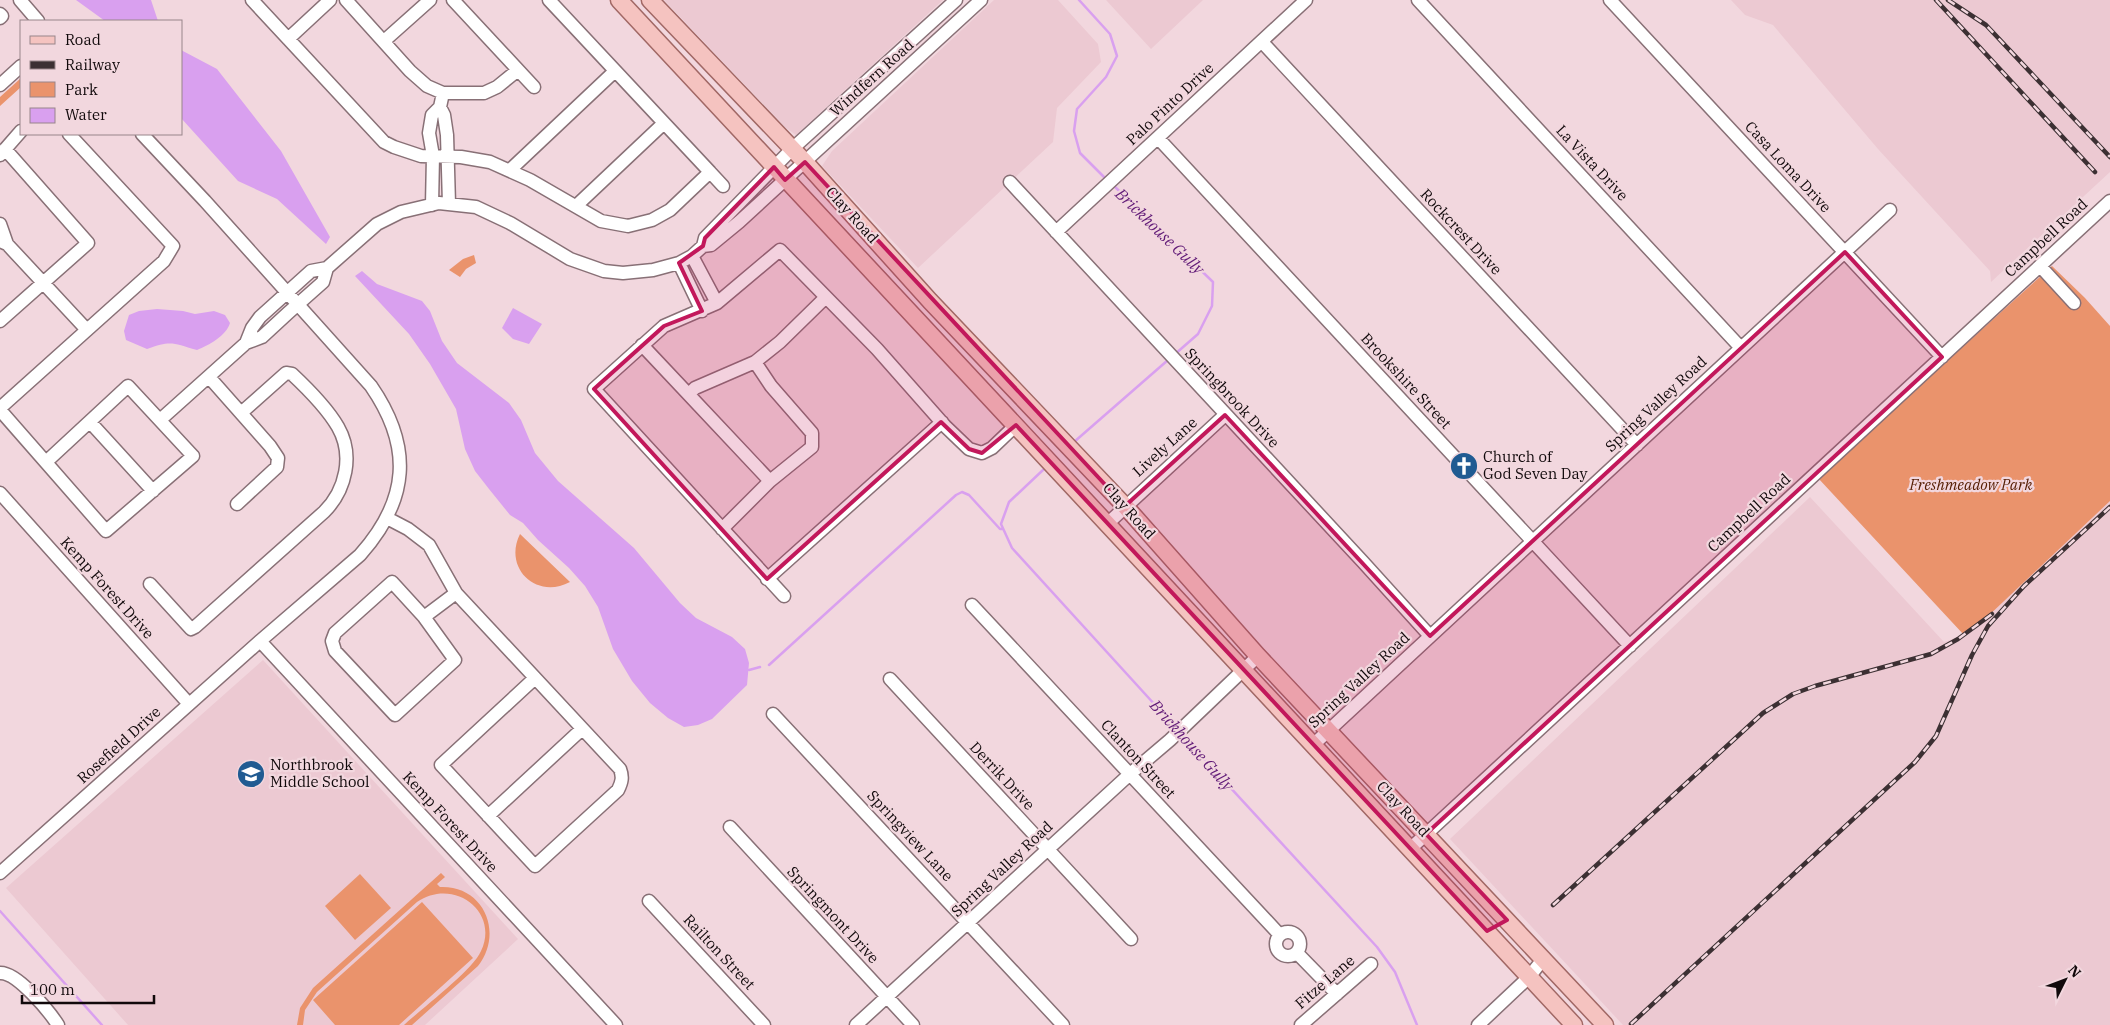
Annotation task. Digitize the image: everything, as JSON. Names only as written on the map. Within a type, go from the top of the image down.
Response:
[{"type":"main road","name":"Clay Road","points":[[619,0],[785,180],[913,314],[1242,671],[1574,1025]]},
{"type":"main road","name":"Clay Road","points":[[650,0],[792,149],[930,301],[1125,506],[1258,656],[1605,1025]]},
{"type":"main road","points":[[913,314],[930,301]]},
{"type":"main road","points":[[1487,931],[1507,920]]},
{"type":"street","points":[[20,0],[37,20]]},
{"type":"street","points":[[252,0],[384,142],[394,148],[421,156],[446,156],[490,162],[510,170],[601,220],[628,226],[652,220],[670,210],[710,172]]},
{"type":"street","points":[[288,39],[330,0]]},
{"type":"street","points":[[346,0],[410,71],[426,86],[443,93],[484,93],[497,87],[518,70]]},
{"type":"street","points":[[384,41],[430,0]]},
{"type":"street","points":[[453,0],[534,87]]},
{"type":"street","points":[[549,0],[723,186]]},
{"type":"street","name":"Windfern Road","points":[[956,0],[792,149],[705,238],[703,246],[711,245],[722,236],[981,0]]},
{"type":"street","name":"Palo Pinto Drive","points":[[1056,232],[1306,0]]},
{"type":"street","name":"La Vista Drive","points":[[1418,0],[1741,348]]},
{"type":"street","name":"Casa Loma Drive","points":[[1610,0],[1942,357]]},
{"type":"street","points":[[0,14],[2,16],[0,18]]},
{"type":"street","points":[[917,36],[928,49]]},
{"type":"street","name":"Rockcrest Drive","points":[[1262,42],[1637,445]]},
{"type":"street","points":[[0,85],[20,67]]},
{"type":"street","points":[[510,170],[615,71]]},
{"type":"street","points":[[432,205],[433,156],[429,133],[432,115],[440,107],[443,93]]},
{"type":"street","points":[[440,107],[444,114],[448,204]]},
{"type":"street","points":[[576,206],[664,123]]},
{"type":"street","points":[[0,321],[88,243],[2,152],[20,132]]},
{"type":"street","points":[[46,462],[128,386],[193,456],[106,531],[46,462],[0,409],[164,261],[173,246],[70,135]]},
{"type":"street","name":"Rosefield Drive","points":[[0,874],[260,641],[360,555],[374,539],[387,518],[396,496],[401,456],[392,422],[383,403],[371,386],[288,292],[143,135]]},
{"type":"street","name":"Brookshire Street","points":[[1158,138],[1630,646]]},
{"type":"street","points":[[432,180],[448,179]]},
{"type":"street","name":"Springbrook Drive","points":[[1010,182],[1430,636]]},
{"type":"street","name":"Campbell Road","points":[[1410,849],[2110,201]]},
{"type":"street","points":[[160,420],[246,343],[262,337],[323,282],[327,268],[357,240],[377,224],[401,212],[432,205],[448,204],[476,208],[510,224],[570,259],[604,270],[623,273],[653,270],[679,262],[692,256],[703,246]]},
{"type":"street","name":"Spring Valley Road","points":[[1313,745],[1890,210]]},
{"type":"street","points":[[0,224],[4,242],[87,330]]},
{"type":"street","points":[[784,596],[594,389],[664,326],[717,303],[780,250],[877,349],[942,422],[969,449],[982,453],[992,448],[1016,425]]},
{"type":"street","points":[[692,256],[717,303]]},
{"type":"street","points":[[679,262],[702,311]]},
{"type":"street","points":[[2040,266],[2074,302]]},
{"type":"street","points":[[246,343],[252,328],[260,317],[311,271],[327,268]]},
{"type":"street","points":[[689,394],[695,388],[755,362],[780,342],[826,297]]},
{"type":"street","points":[[642,345],[770,481]]},
{"type":"street","points":[[722,529],[770,481],[812,447],[812,433],[771,386],[755,362]]},
{"type":"street","points":[[150,584],[191,629],[195,628],[324,512],[338,494],[346,466],[344,439],[330,416],[292,374],[286,373],[241,413]]},
{"type":"street","points":[[209,377],[270,446],[278,458],[277,467],[237,504]]},
{"type":"street","name":"Lively Lane","points":[[1106,525],[1225,415]]},
{"type":"street","points":[[90,422],[153,491]]},
{"type":"street","points":[[767,578],[942,422]]},
{"type":"street","name":"Kemp Forest Drive","points":[[0,493],[189,704]]},
{"type":"street","points":[[387,518],[408,528],[429,545],[456,593],[620,769],[622,783],[618,790],[535,866],[441,765],[535,678]]},
{"type":"street","points":[[392,582],[424,617],[454,660],[395,715],[335,651],[332,641],[335,633],[392,582]]},
{"type":"street","points":[[424,617],[456,593]]},
{"type":"street","name":"Clanton Street","points":[[972,605],[1279,934],[1288,931],[1297,935],[1300,944],[1296,952]]},
{"type":"street","name":"Kemp Forest Drive","points":[[260,641],[616,1025]]},
{"type":"street","name":"Spring Valley Road","points":[[856,1025],[1047,849],[1170,740],[1258,656]]},
{"type":"street","name":"Derrik Drive","points":[[890,679],[1131,939]]},
{"type":"street","name":"Springview Lane","points":[[773,714],[1064,1025]]},
{"type":"street","points":[[488,816],[582,729]]},
{"type":"street","name":"Springmont Drive","points":[[730,827],[913,1025]]},
{"type":"street","name":"Railton Street","points":[[649,901],[764,1025]]},
{"type":"street","points":[[1279,934],[1275,943],[1278,952],[1288,956],[1296,952],[1337,994]]},
{"type":"street","points":[[1478,1025],[1529,977],[1544,958]]},
{"type":"street","name":"Fitze Lane","points":[[1301,1025],[1371,964]]},
{"type":"street","points":[[0,973],[3,972],[18,979],[58,1025]]},
{"type":"highlighted area","points":[[805,162],[1125,506],[1225,415],[1430,636],[1845,252],[1942,357],[1426,834],[1507,920],[1487,931],[1016,425],[982,453],[969,449],[941,422],[767,579],[594,389],[664,326],[702,311],[679,263],[703,246],[705,238],[774,167],[785,180]]},
{"type":"shaded area","points":[[664,0],[943,0],[796,135],[785,127]]},
{"type":"shaded area","points":[[994,0],[1058,0],[1098,44],[1101,62],[1057,108],[1053,142],[918,268],[822,166],[832,151]]},
{"type":"shaded area","points":[[1106,0],[1203,0],[1151,49]]},
{"type":"shaded area","points":[[1731,0],[2110,0],[2110,172],[1991,282],[1990,271],[1878,149],[1773,25],[1745,15]]},
{"type":"shaded area","points":[[1810,497],[1944,642],[1964,635],[1984,620],[2110,501],[2110,1025],[1623,1025],[1450,839]]},
{"type":"shaded area","name":"Northbrook Middle School","points":[[263,660],[518,939],[425,1025],[128,1025],[6,888]]},
{"type":"green space","points":[[20,79],[20,88],[0,106],[0,97]]},
{"type":"green space","points":[[474,255],[476,263],[466,269],[460,277],[449,270],[463,259]]},
{"type":"green space","name":"Freshmeadow Park","points":[[2052,266],[2110,326],[2110,501],[1984,620],[1964,635],[1818,478]]},
{"type":"green space","points":[[520,534],[570,582],[545,587],[535,584],[526,577],[519,569],[516,558],[516,547]]},
{"type":"green space","points":[[441,873],[445,877],[437,884],[440,887],[455,888],[468,894],[478,902],[485,913],[489,926],[489,939],[486,953],[478,966],[412,1025],[404,1025],[468,968],[481,951],[485,936],[484,923],[479,911],[470,902],[458,896],[445,893],[431,895],[417,902],[317,992],[305,1010],[303,1025],[297,1025],[300,1008],[313,988]]},
{"type":"green space","points":[[360,874],[391,908],[355,940],[325,906]]},
{"type":"green space","points":[[422,902],[473,958],[399,1025],[335,1025],[313,1000]]},
{"type":"water","points":[[76,0],[151,0],[158,20],[104,20]]},
{"type":"water","points":[[182,51],[217,69],[281,151],[330,237],[326,244],[277,199],[238,181],[182,119]]},
{"type":"water","points":[[362,271],[377,284],[422,301],[430,311],[442,341],[457,363],[509,403],[521,420],[535,453],[558,481],[634,548],[680,603],[696,618],[732,637],[745,649],[749,663],[747,685],[712,719],[698,725],[684,727],[668,718],[650,703],[632,681],[613,649],[598,607],[585,586],[523,523],[510,515],[475,471],[465,449],[456,409],[430,364],[409,334],[355,276]]},
{"type":"water","points":[[513,308],[542,324],[529,344],[513,339],[502,328]]},
{"type":"water","points":[[157,309],[195,314],[214,311],[225,315],[230,323],[221,336],[212,343],[197,350],[172,343],[147,349],[126,340],[124,331],[129,315],[139,311]]},
{"type":"waterway","name":"Brickhouse Gully","points":[[1079,0],[1110,34],[1117,56],[1106,77],[1077,109],[1074,131],[1080,153],[1106,179]]},
{"type":"waterway","name":"Brickhouse Gully","points":[[1112,184],[1213,282],[1212,306],[1198,334],[1174,355]]},
{"type":"waterway","name":"Brickhouse Gully","points":[[1074,442],[1168,360]]},
{"type":"waterway","name":"Brickhouse Gully","points":[[1043,470],[1009,502],[1001,524],[1012,548],[1177,729]]},
{"type":"waterway","points":[[769,665],[956,495],[962,492],[969,495],[1000,529],[1003,529]]},
{"type":"waterway","points":[[749,670],[760,667]]},
{"type":"waterway","name":"Brickhouse Gully","points":[[1182,735],[1377,947],[1395,972],[1417,1025]]},
{"type":"waterway","points":[[0,911],[102,1025]]},
{"type":"railway","points":[[1936,0],[2095,172]]},
{"type":"railway","points":[[1948,0],[1986,25],[2110,157]]},
{"type":"railway","points":[[1631,1024],[1915,762],[1936,736],[1972,655],[1988,626],[2024,586],[2110,507]]},
{"type":"railway","points":[[1553,905],[1763,713],[1793,694],[1815,686],[1931,654],[1958,639],[1992,614]]},
{"type":"place","name":"Church of God Seven Day","points":[[1464,466]]},
{"type":"place","name":"Northbrook Middle School","points":[[251,774]]}]
